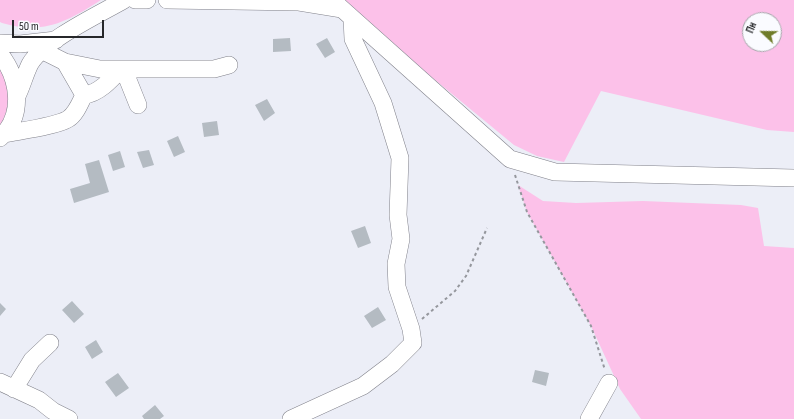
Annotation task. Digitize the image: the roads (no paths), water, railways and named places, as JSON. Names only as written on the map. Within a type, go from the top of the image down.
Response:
[{"type":"street","points":[[2,136],[14,115],[17,96],[31,63],[56,40],[124,0]]},
{"type":"street","points":[[135,0],[148,0]]},
{"type":"street","points":[[167,0],[299,2],[342,9],[510,159],[555,172],[794,178]]},
{"type":"street","points":[[290,419],[363,386],[392,364],[413,343],[411,330],[397,287],[396,264],[401,239],[398,215],[400,158],[383,103],[353,39],[342,9]]},
{"type":"street","points":[[0,43],[20,44],[56,40]]},
{"type":"street","points":[[43,51],[65,62],[100,69],[214,69],[229,65]]},
{"type":"street","points":[[0,54],[14,75],[17,96]]},
{"type":"street","points":[[65,62],[84,95]]},
{"type":"street","points":[[84,95],[92,94],[114,77],[121,69]]},
{"type":"street","points":[[121,69],[128,80],[138,105]]},
{"type":"street","points":[[2,136],[68,119],[80,104],[84,95]]},
{"type":"street","points":[[50,343],[7,386],[39,400],[53,411],[69,419]]},
{"type":"street","points":[[589,419],[609,383]]}]
